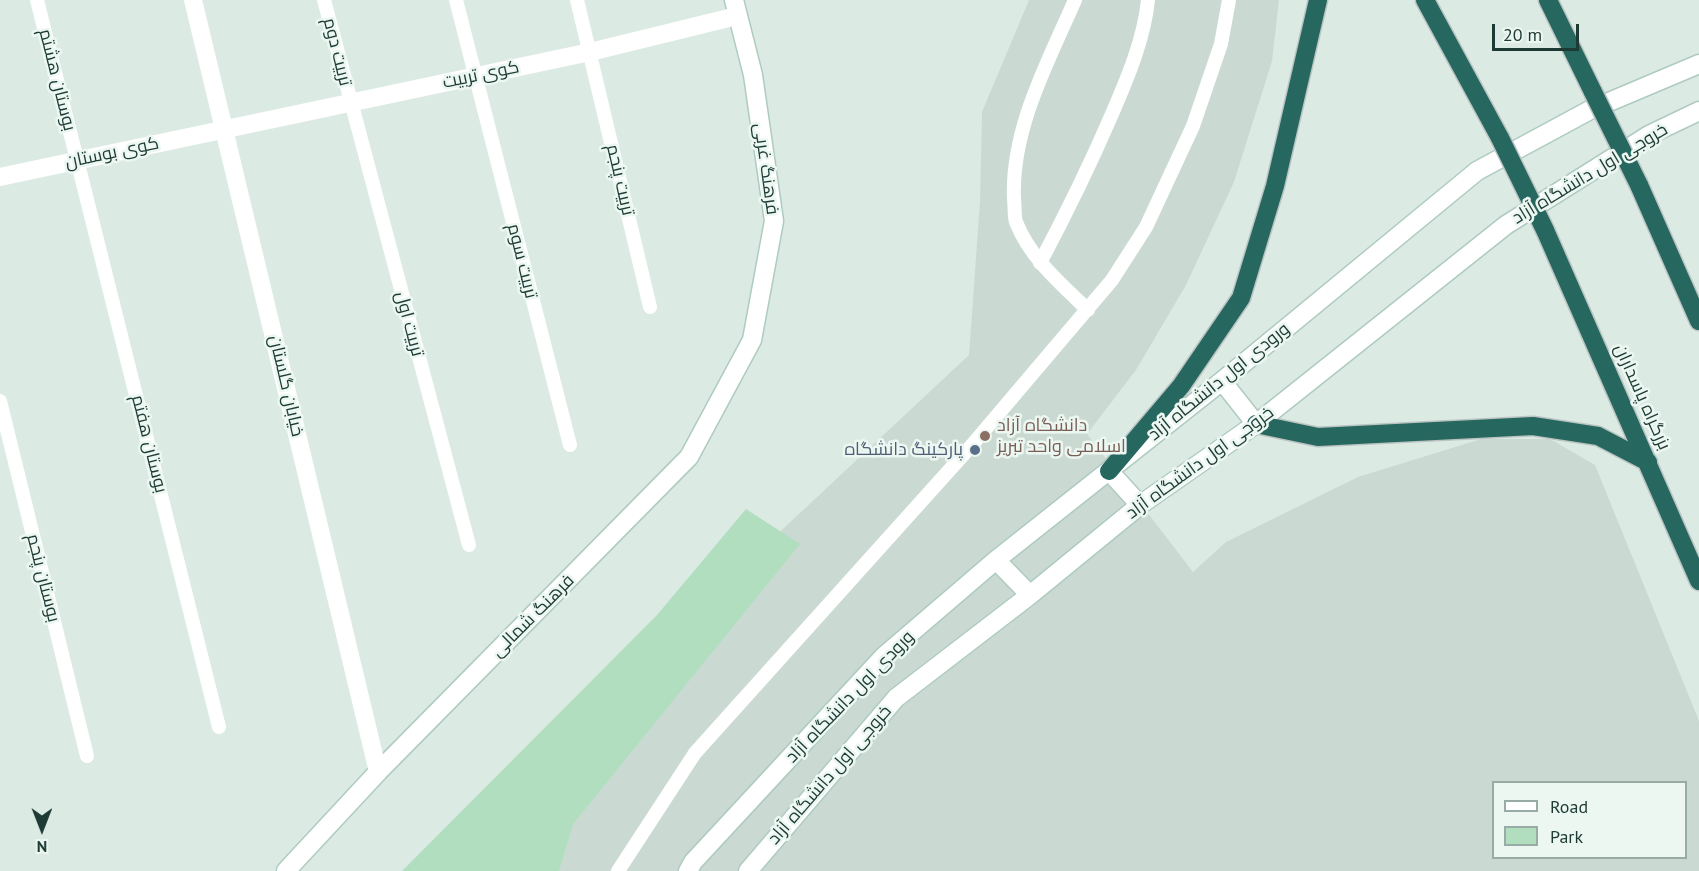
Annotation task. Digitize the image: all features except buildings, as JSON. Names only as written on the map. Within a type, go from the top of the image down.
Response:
[{"type":"highway","points":[[1109,471],[1181,386],[1241,298],[1275,186],[1318,0]]},
{"type":"highway","name":"بزرگراه پاسداران","points":[[1425,0],[1500,138],[1545,231],[1699,581]]},
{"type":"highway","points":[[1548,0],[1639,185],[1699,321]]},
{"type":"highway","points":[[1256,424],[1318,437],[1533,426],[1598,436],[1648,462]]},
{"type":"street","name":"خیابان گلستان","points":[[193,0],[378,772]]},
{"type":"street","name":"کوی تربیت","points":[[224,130],[590,52],[736,8]]},
{"type":"street","name":"فرهنگ غربی","points":[[736,8],[753,75],[774,221],[752,340]]},
{"type":"street","name":"ورودی اول دانشگاه آزاد","points":[[688,871],[693,862],[884,656],[996,560],[1222,381],[1477,171],[1590,110],[1699,64]]},
{"type":"street","name":"خروجی اول دانشگاه آزاد","points":[[748,871],[896,698],[1030,595],[1140,505],[1256,424],[1506,225],[1649,135],[1699,111]]},
{"type":"street","name":"کوی بوستان","points":[[0,177],[224,130]]},
{"type":"street","name":"فرهنگ شمالی","points":[[286,871],[378,772],[689,457],[752,340]]},
{"type":"street","points":[[1222,381],[1256,424]]},
{"type":"street","points":[[1109,471],[1140,505]]},
{"type":"street","points":[[996,560],[1030,595]]},
{"type":"lane","name":"بوستان هشتم","points":[[37,0],[78,161]]},
{"type":"lane","name":"تربیت دوم","points":[[324,0],[350,103]]},
{"type":"lane","name":"تربیت سوم","points":[[456,0],[570,445]]},
{"type":"lane","name":"تربیت پنجم","points":[[577,0],[650,307]]},
{"type":"lane","points":[[1075,0],[1040,81],[1020,138],[1014,183],[1015,221],[1040,263],[1088,310]]},
{"type":"lane","points":[[1040,263],[1082,184],[1128,76],[1146,18],[1148,0]]},
{"type":"lane","points":[[618,871],[695,753],[972,445],[1112,279],[1146,227],[1193,126],[1221,44],[1229,0]]},
{"type":"lane","name":"تربیت اول","points":[[350,103],[469,545]]},
{"type":"lane","name":"بوستان هفتم","points":[[78,161],[219,727]]},
{"type":"lane","name":"بوستان پنجم","points":[[0,401],[87,756]]},
{"type":"shaded area","name":"دانشگاه آزاد اسلامی واحد تبریز","points":[[1029,0],[1279,0],[1272,61],[1234,182],[1186,285],[1136,370],[1087,434],[1193,572],[1226,542],[1358,477],[1481,439],[1550,439],[1595,465],[1699,721],[1699,871],[417,871],[969,355],[980,201],[982,112]]},
{"type":"green space","points":[[746,509],[800,544],[573,824],[559,871],[402,871],[657,615]]},
{"type":"place","name":"دانشگاه آزاد اسلامی واحد تبریز","points":[[985,436]]},
{"type":"place","name":"پارکینگ دانشگاه","points":[[975,450]]}]
